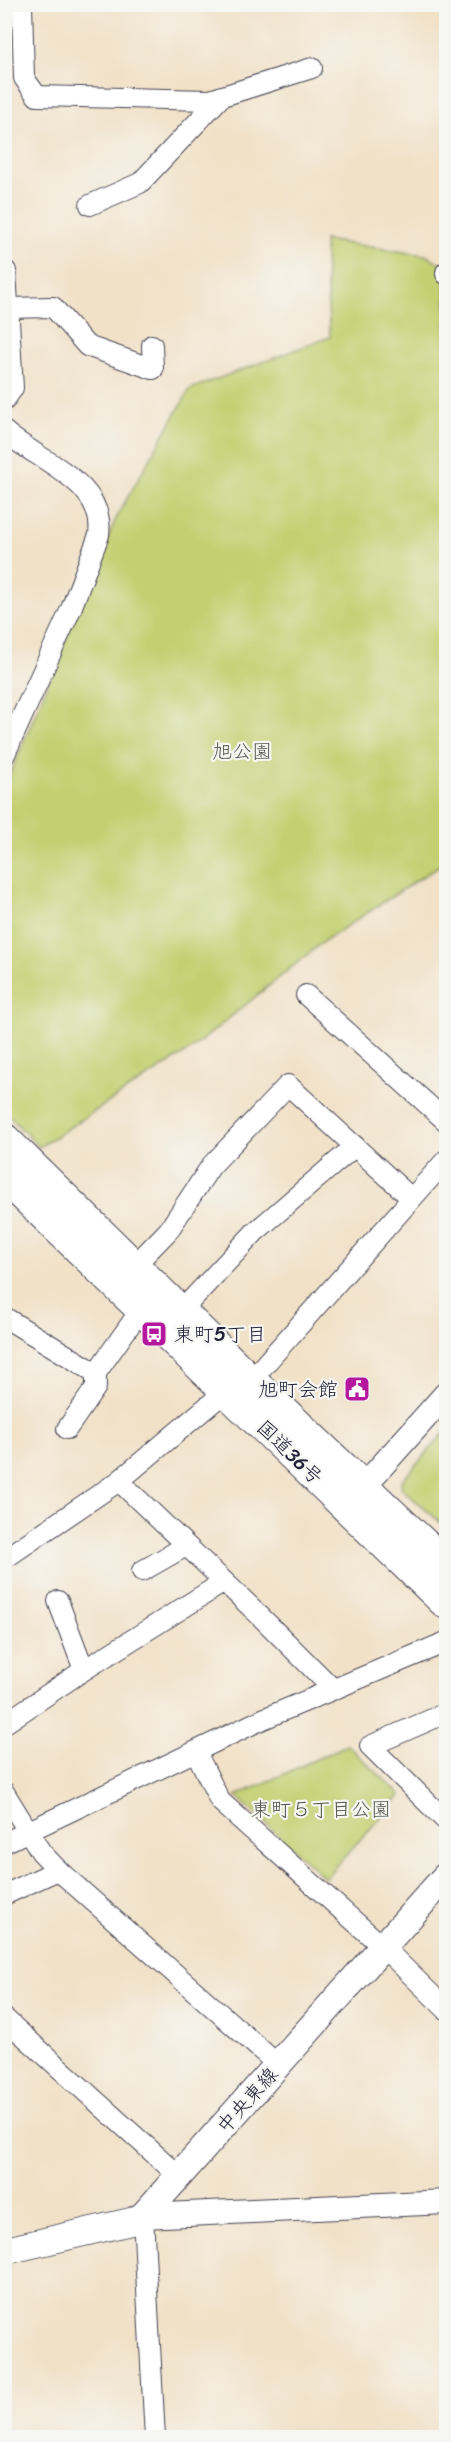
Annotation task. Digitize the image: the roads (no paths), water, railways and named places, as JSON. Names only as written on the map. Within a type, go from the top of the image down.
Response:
[{"type":"highway","name":"国道36号","points":[[4,1140],[181,1311],[239,1385],[447,1602]]},
{"type":"highway","name":"国道36号","points":[[4,1175],[142,1308],[363,1487],[447,1566]]},
{"type":"main road","name":"中央東線","points":[[4,2251],[133,2221],[143,2216],[447,1876]]},
{"type":"street","points":[[22,4],[24,78],[37,96],[210,100],[312,68]]},
{"type":"street","points":[[90,205],[140,183],[222,96]]},
{"type":"street","points":[[4,400],[14,388],[6,271]]},
{"type":"street","points":[[9,308],[53,307],[87,346],[153,369],[152,345]]},
{"type":"street","points":[[4,431],[82,489],[95,506],[100,523],[99,536],[71,609],[4,756]]},
{"type":"street","points":[[306,995],[447,1121]]},
{"type":"street","points":[[134,1266],[168,1231],[212,1166],[288,1085],[411,1198]]},
{"type":"street","points":[[181,1311],[255,1232],[355,1146]]},
{"type":"street","points":[[4,1559],[119,1481],[239,1385],[447,1160]]},
{"type":"street","points":[[67,1430],[96,1387],[96,1373],[142,1308]]},
{"type":"street","points":[[4,1317],[96,1373]]},
{"type":"street","points":[[363,1487],[447,1394]]},
{"type":"street","points":[[119,1481],[333,1689]]},
{"type":"street","points":[[142,1571],[186,1546]]},
{"type":"street","points":[[4,1724],[84,1670],[224,1582]]},
{"type":"street","points":[[58,1601],[84,1670]]},
{"type":"street","points":[[4,1843],[333,1689],[447,1642]]},
{"type":"street","points":[[447,1713],[370,1746],[447,1821]]},
{"type":"street","points":[[196,1752],[220,1801],[383,1947],[447,2009]]},
{"type":"street","points":[[4,1792],[41,1852],[58,1870],[278,2065]]},
{"type":"street","points":[[4,1894],[58,1870]]},
{"type":"street","points":[[4,2018],[179,2176]]},
{"type":"street","points":[[155,2438],[143,2216],[447,2202]]},
{"type":"place","name":"東町5丁目","points":[[154,1334]]},
{"type":"place","name":"旭町会館","points":[[357,1389]]},
{"type":"park label","name":"旭公園","points":[[242,751]]},
{"type":"park label","name":"東町５丁目公園","points":[[321,1809]]}]
